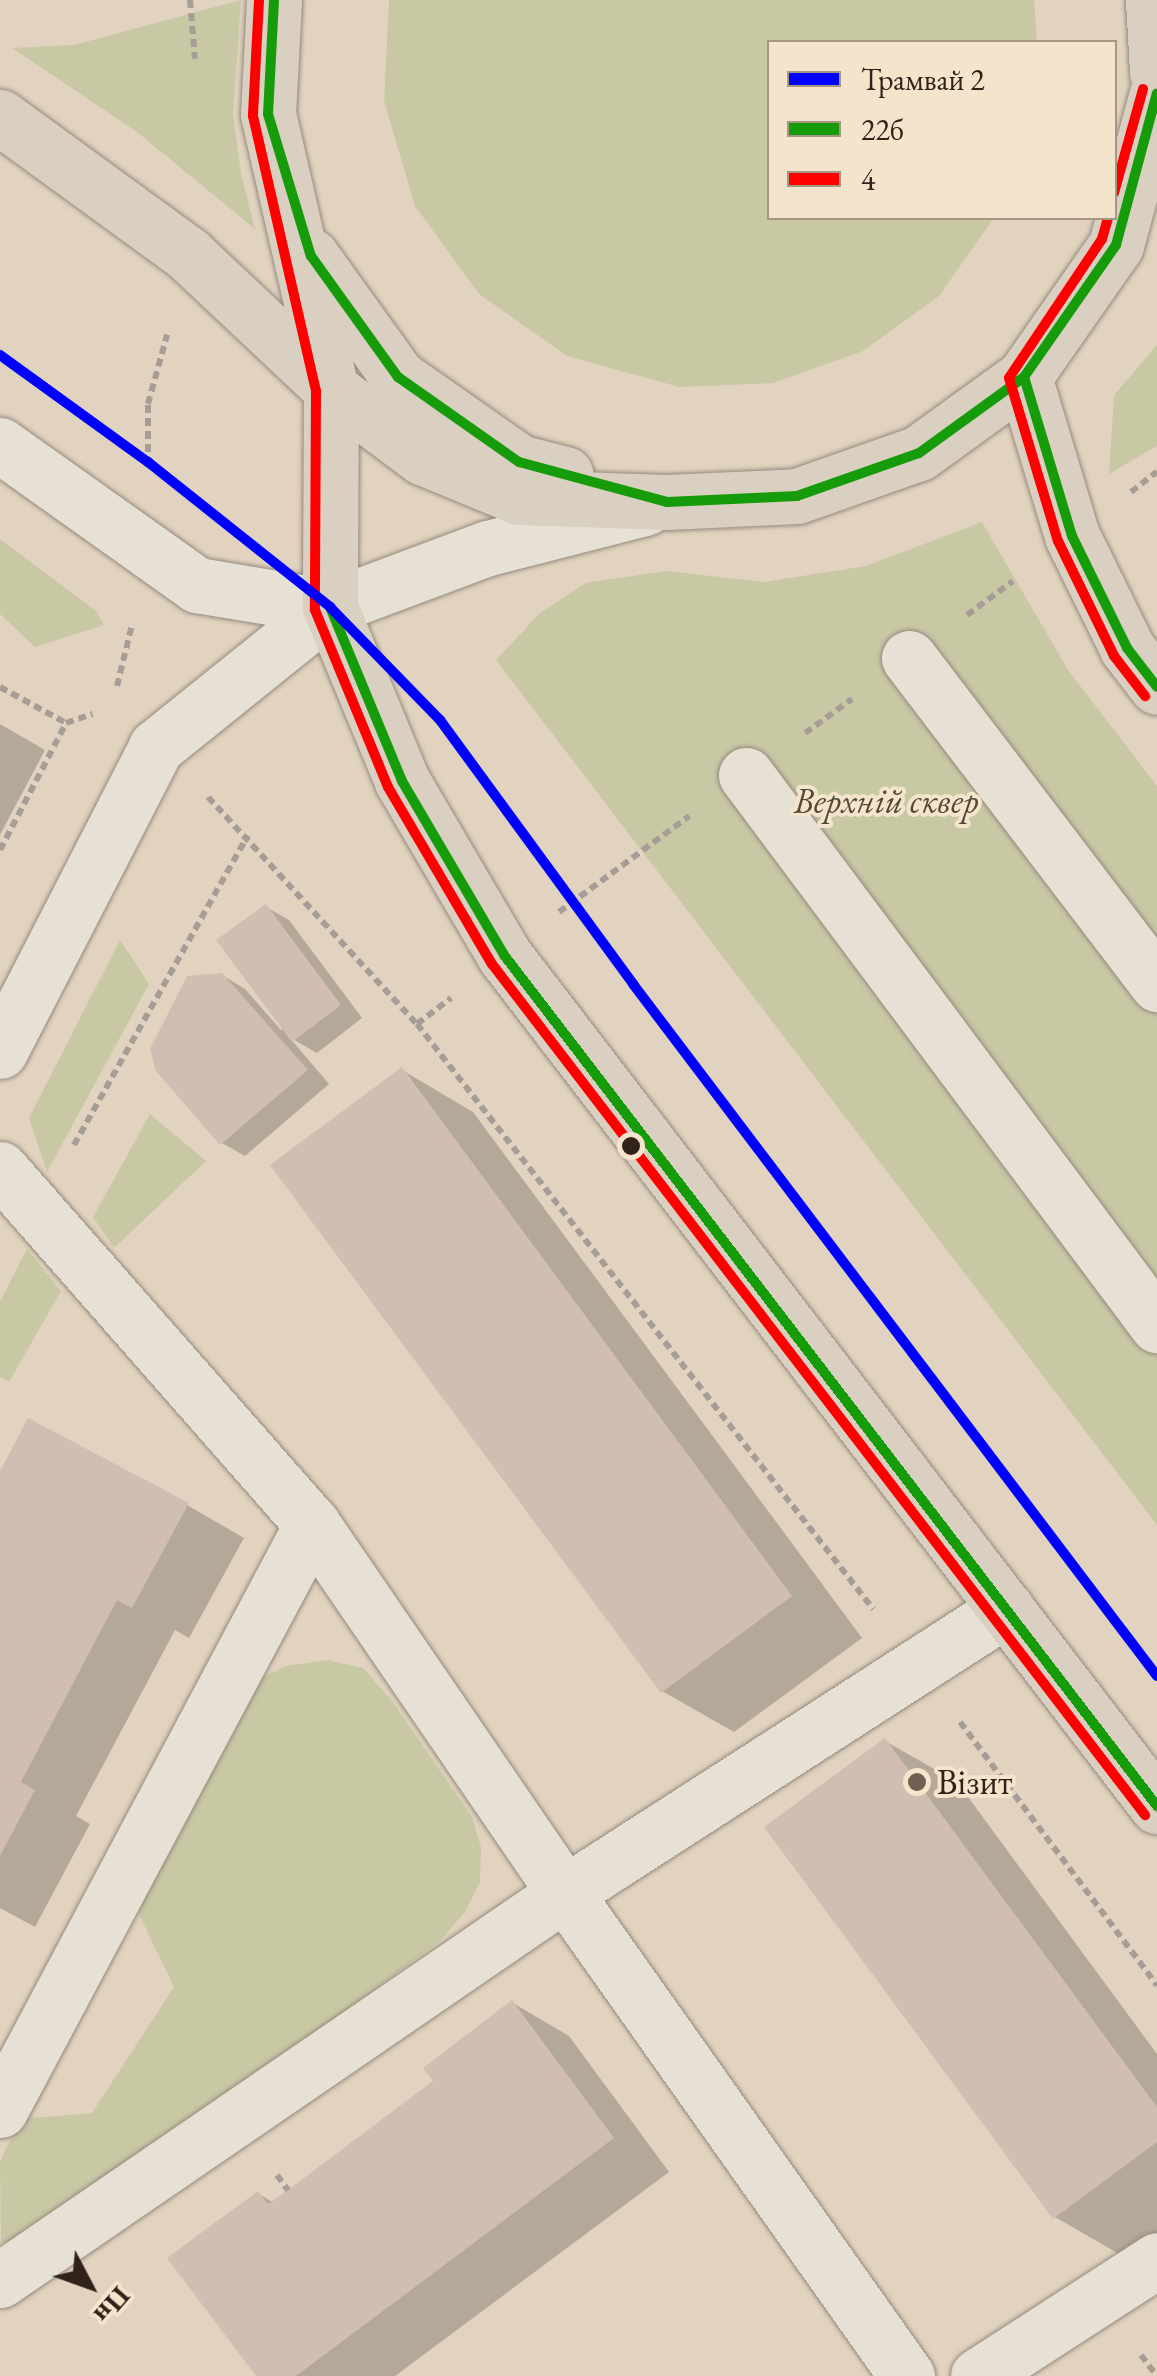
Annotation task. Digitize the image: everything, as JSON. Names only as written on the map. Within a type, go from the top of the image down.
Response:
[{"type":"main road","points":[[274,0],[268,114],[331,388],[330,607],[402,781],[504,955],[1157,1806]]},
{"type":"main road","points":[[1153,0],[1157,72]]},
{"type":"main road","points":[[0,116],[189,255],[331,388],[422,456],[519,496],[667,502],[797,496],[919,454],[1024,376],[1116,245],[1157,93]]},
{"type":"main road","points":[[268,114],[311,256],[398,377],[518,462],[667,502]]},
{"type":"main road","points":[[1024,376],[1072,536],[1127,648],[1157,687]]},
{"type":"street","points":[[0,445],[197,585],[330,607]]},
{"type":"street","points":[[3,1037],[156,748],[330,607],[488,548],[667,502]]},
{"type":"street","points":[[909,658],[1157,984]]},
{"type":"street","points":[[746,775],[1157,1325]]},
{"type":"street","points":[[0,1169],[312,1524],[565,1892],[907,2376]]},
{"type":"street","points":[[0,2110],[312,1524]]},
{"type":"street","points":[[0,2280],[565,1892],[1006,1608]]},
{"type":"street","points":[[978,2376],[1157,2260]]},
{"type":"path","points":[[0,688],[66,723]]},
{"type":"path","points":[[0,850],[66,723],[97,712]]},
{"type":"path","points":[[38,1209],[248,835]]},
{"type":"path","points":[[417,1024],[917,1666],[1157,1985]]},
{"type":"green space","points":[[241,0],[233,114],[241,173],[255,229],[137,132],[12,48],[74,45]]},
{"type":"green space","points":[[389,0],[1034,0],[1037,40],[767,40],[767,220],[993,220],[939,296],[863,351],[773,383],[679,387],[567,356],[479,294],[415,206],[384,101]]},
{"type":"green space","points":[[1157,345],[1157,446],[1109,474],[1114,395]]},
{"type":"green space","name":"Верхній сквер","points":[[982,522],[1068,670],[1157,786],[1157,1525],[496,660],[539,614],[585,583],[667,571],[764,582],[866,566]]},
{"type":"green space","points":[[0,539],[96,611],[104,625],[35,647],[0,614]]},
{"type":"green space","points":[[120,940],[149,984],[47,1172],[29,1118]]},
{"type":"green space","points":[[150,1114],[206,1161],[114,1248],[93,1217]]},
{"type":"green space","points":[[27,1249],[61,1291],[9,1382],[0,1377],[0,1302]]},
{"type":"green space","points":[[327,1660],[363,1668],[392,1701],[472,1817],[481,1847],[480,1882],[465,1912],[441,1940],[41,2237],[1,2242],[0,2161],[21,2119],[92,2113],[174,1987],[134,1904],[257,1679],[287,1666]]},
{"type":"building","points":[[266,904],[341,1005],[292,1042],[216,940]]},
{"type":"building","points":[[222,973],[308,1070],[220,1145],[156,1071],[150,1049],[187,976]]},
{"type":"building","points":[[402,1067],[792,1596],[661,1693],[270,1165]]},
{"type":"building","points":[[28,1418],[189,1503],[132,1608],[117,1600],[21,1782],[35,1790],[0,1856],[0,1471]]},
{"type":"building","points":[[885,1738],[1157,2107],[1157,2142],[1053,2219],[764,1827]]},
{"type":"building","points":[[512,2000],[614,2138],[296,2376],[256,2376],[167,2258],[258,2191],[268,2204],[288,2190],[433,2081],[423,2068]]},
{"type":"tram line","name":"2","points":[[0,355],[148,462],[330,607],[440,720],[633,984],[1157,1676]]},
{"type":"transit line","name":"4","points":[[259,0],[253,116],[316,391],[315,610],[388,787],[492,964],[1145,1815]]},
{"type":"transit line","name":"22б","points":[[274,0],[268,114],[311,256],[398,377],[519,462],[667,502],[797,496],[919,453],[1024,377],[1116,245],[1157,93]]},
{"type":"transit line","name":"4","points":[[1117,182],[1143,89]]},
{"type":"transit line","name":"4","points":[[1107,220],[1102,239],[1009,378],[1058,541],[1114,656],[1145,696]]},
{"type":"transit line","name":"22б","points":[[1024,377],[1072,536],[1127,648],[1157,687]]},
{"type":"transit line","name":"22б","points":[[330,607],[402,781],[504,955],[1157,1806]]},
{"type":"place","name":"Візит","points":[[917,1782]]}]
